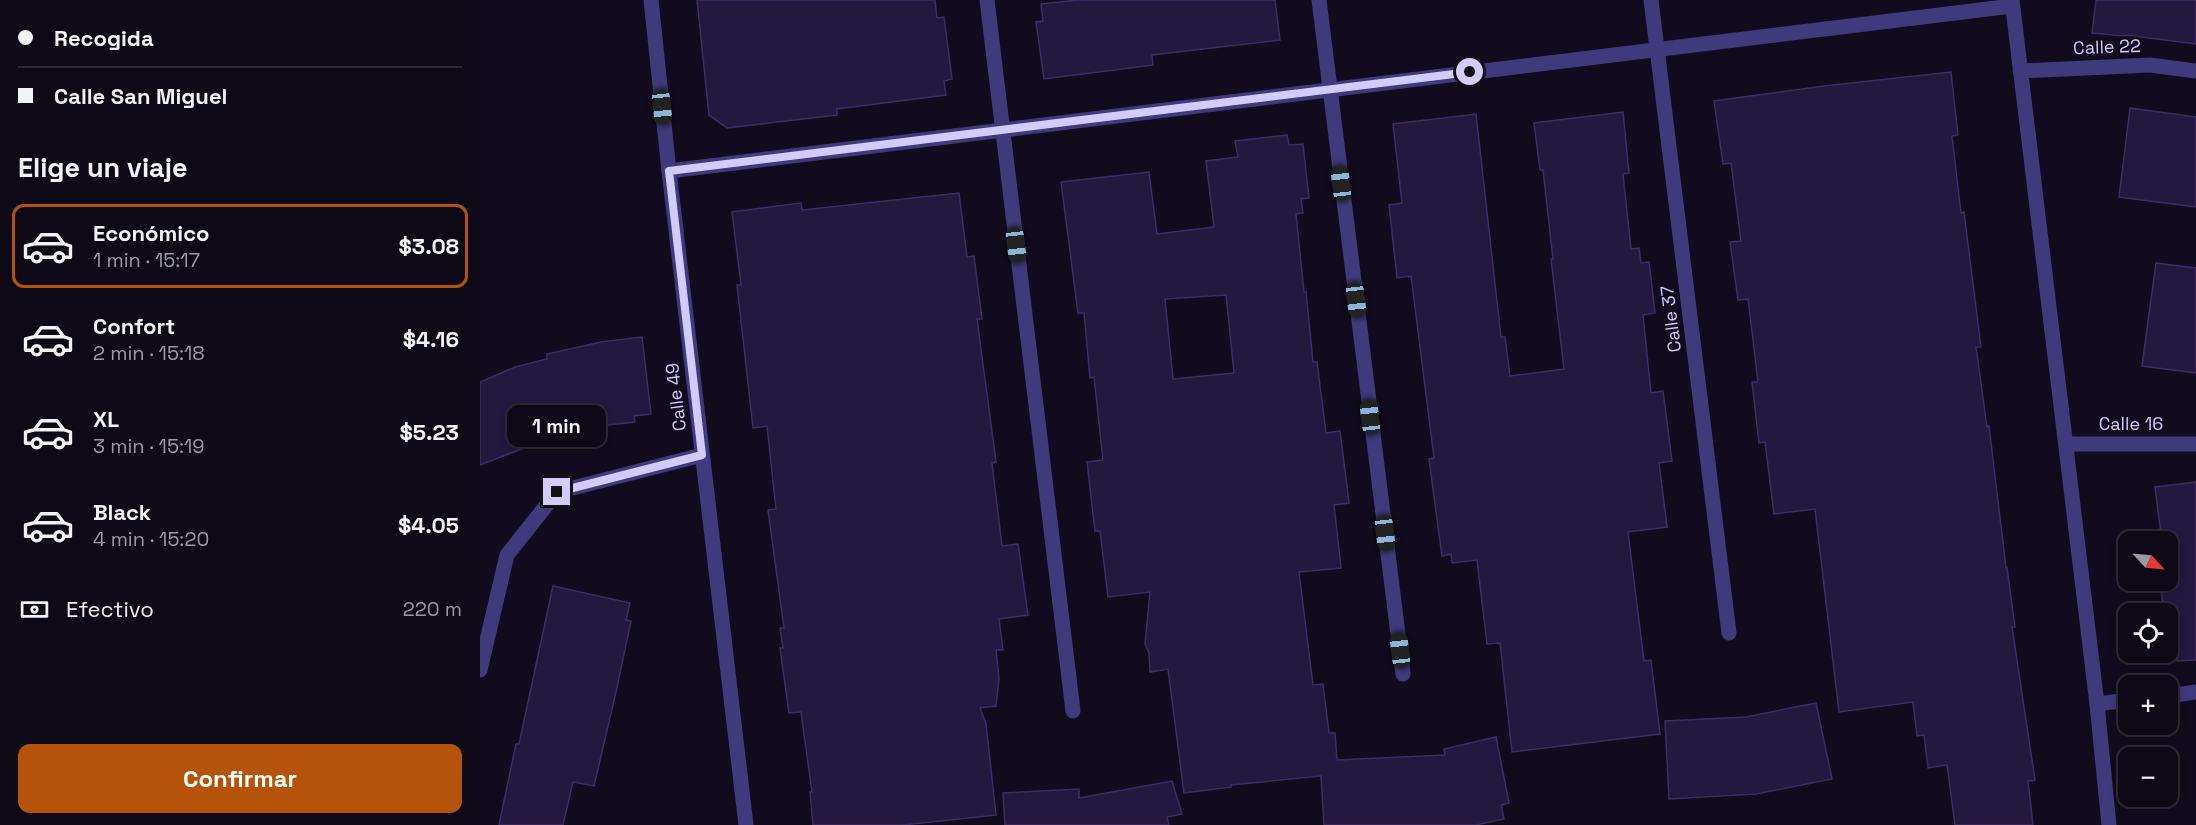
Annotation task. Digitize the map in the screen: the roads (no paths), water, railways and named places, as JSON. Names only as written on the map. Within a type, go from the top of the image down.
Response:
[{"type":"street","name":"Calle 49","points":[[651,0],[746,825]]},
{"type":"street","points":[[987,0],[1073,711]]},
{"type":"street","points":[[1319,0],[1403,674]]},
{"type":"street","name":"Calle 37","points":[[1651,0],[1729,633]]},
{"type":"street","points":[[669,171],[1657,50],[2012,3],[2097,704],[2109,825]]},
{"type":"street","name":"Calle 22","points":[[2020,71],[2150,65],[2196,71]]},
{"type":"street","name":"Calle 16","points":[[2066,444],[2196,444]]},
{"type":"street","points":[[480,670],[507,555],[557,492],[702,455]]},
{"type":"street","points":[[2178,695],[2196,692]]},
{"type":"street","points":[[2097,704],[2118,701]]}]
